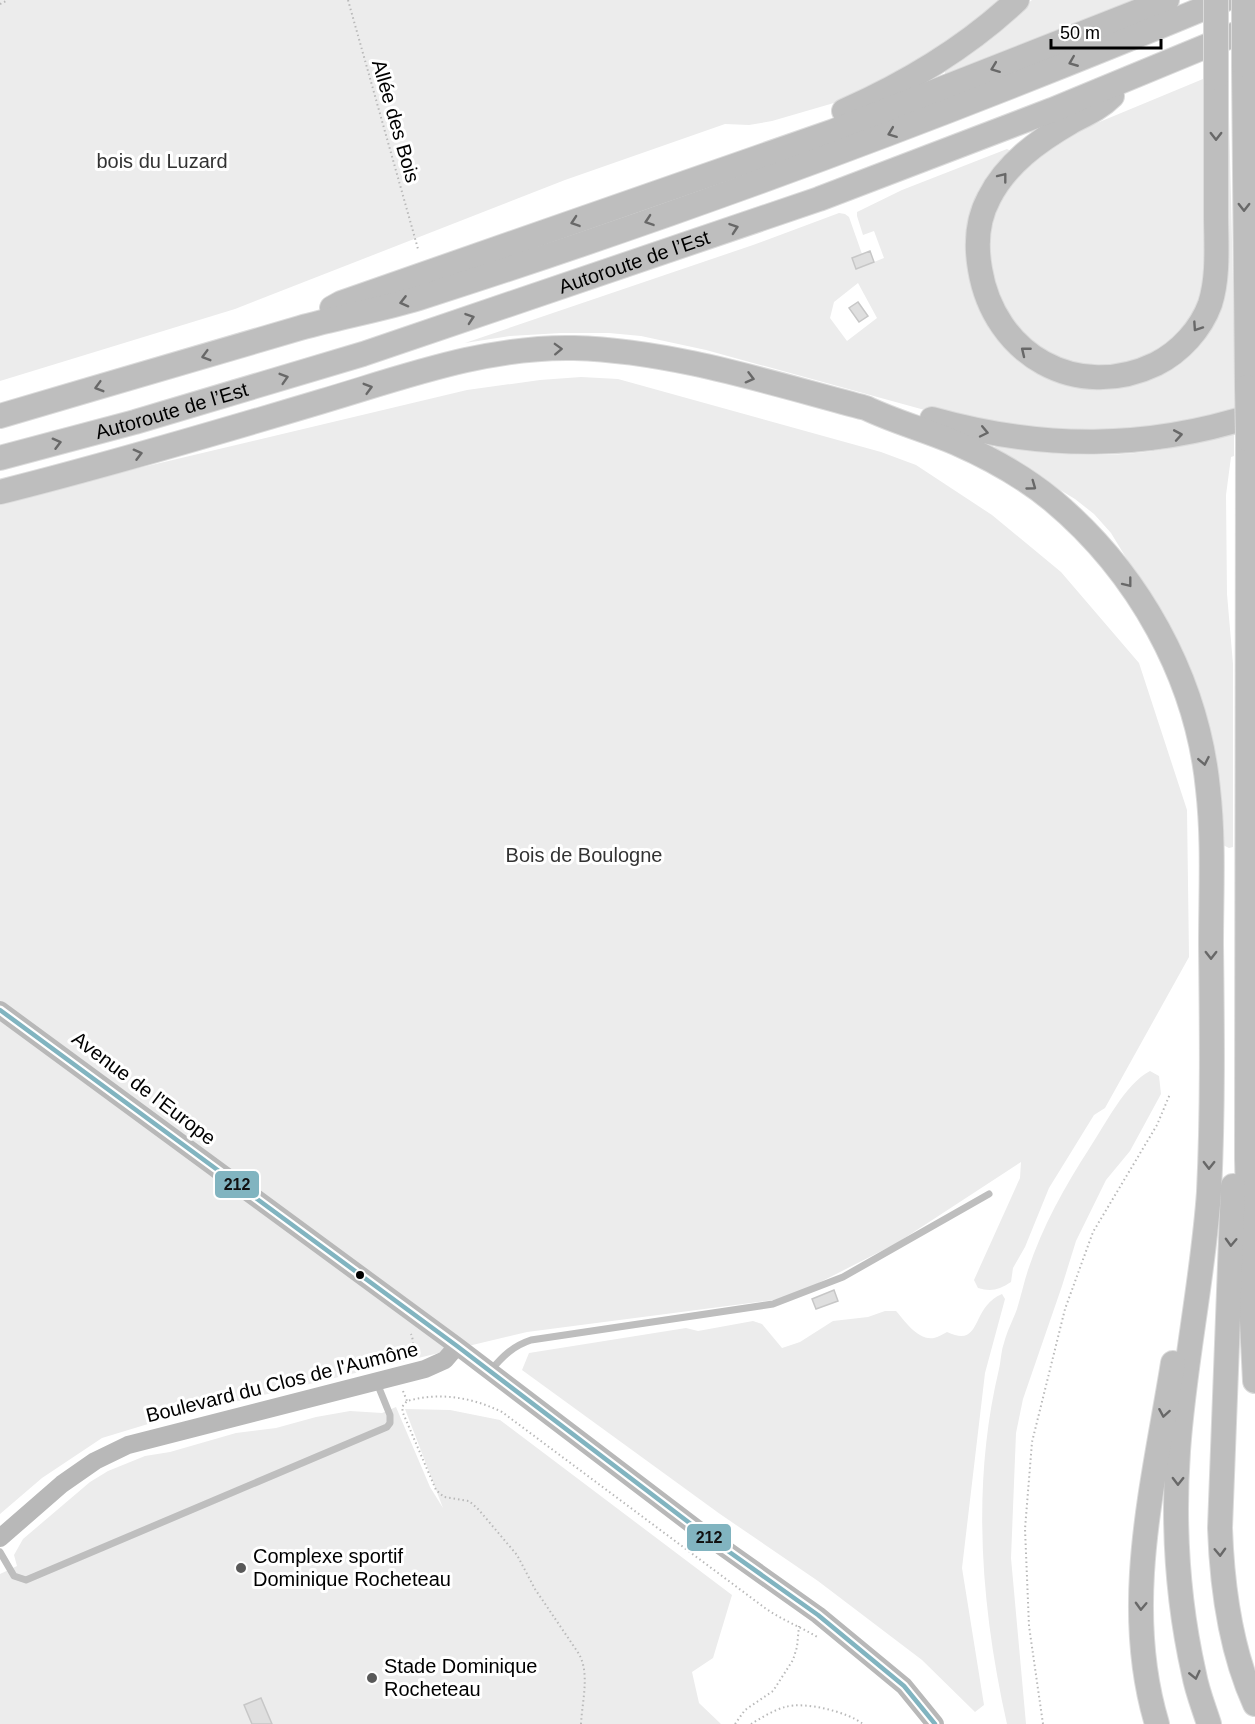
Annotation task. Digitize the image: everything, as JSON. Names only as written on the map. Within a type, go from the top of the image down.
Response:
[{"type":"highway","points":[[718,171],[741,152],[835,115],[918,74],[962,46],[1017,0]]},
{"type":"highway","points":[[303,327],[341,303],[856,123],[1167,0]]},
{"type":"highway","points":[[1130,78],[1100,107],[1050,135],[1013,165],[999,181],[988,199],[981,219],[978,238],[980,270],[988,303],[998,322],[1023,350],[1038,360],[1075,375],[1097,378],[1120,376],[1144,370],[1165,359],[1181,348],[1192,335],[1210,304],[1216,263],[1216,0]]},
{"type":"highway","name":"Autoroute de l’Est","points":[[0,416],[303,327],[415,300],[717,197],[1023,83],[1224,0]]},
{"type":"highway","points":[[1244,0],[1248,439],[1247,1102],[1250,1282],[1255,1382]]},
{"type":"highway","name":"Autoroute de l’Est","points":[[0,458],[135,422],[374,350],[819,199],[1052,110],[1255,26]]},
{"type":"highway","points":[[0,492],[482,356],[525,350],[594,349],[626,351],[676,359],[866,408],[892,421],[934,434],[967,448],[1026,481],[1052,500],[1091,538],[1134,590],[1164,639],[1176,664],[1192,714],[1208,788],[1212,842],[1209,1192],[1178,1452],[1177,1566],[1194,1675],[1209,1724]]},
{"type":"highway","points":[[866,408],[894,408],[995,435],[1027,440],[1078,442],[1131,441],[1164,437],[1222,425],[1255,415]]},
{"type":"highway","points":[[1247,1102],[1235,1136],[1220,1528],[1221,1574],[1229,1617],[1239,1659],[1255,1704]]},
{"type":"highway","points":[[1157,1724],[1143,1658],[1141,1617],[1143,1546],[1183,1301],[1200,1277]]},
{"type":"main road","name":"Avenue de l'Europe","points":[[0,1010],[457,1346]]},
{"type":"main road","points":[[457,1346],[704,1534],[818,1615],[904,1686],[935,1724]]},
{"type":"main road","name":"Boulevard du Clos de l'Aumône","points":[[0,1538],[62,1484],[95,1461],[128,1445],[436,1365],[457,1346]]},
{"type":"lane","points":[[489,1372],[502,1356],[518,1345],[531,1340],[773,1304],[843,1277],[989,1194]]},
{"type":"lane","points":[[0,1552],[14,1576],[26,1580],[387,1427],[390,1423],[390,1415],[376,1382]]},
{"type":"path","points":[[0,4],[8,0]]},
{"type":"path","name":"Allée des Bois","points":[[348,0],[418,249]]},
{"type":"path","points":[[1042,1724],[1029,1626],[1025,1529],[1032,1442],[1065,1309],[1093,1232],[1157,1125],[1170,1094]]},
{"type":"path","points":[[581,1724],[584,1680],[583,1662],[579,1654],[534,1589],[517,1556],[479,1510],[470,1501],[444,1497],[436,1490],[403,1413],[402,1407],[406,1401],[451,1396],[475,1400],[502,1412],[765,1608],[825,1643]]},
{"type":"path","points":[[735,1724],[745,1710],[773,1691],[793,1660],[799,1626]]},
{"type":"path","points":[[751,1724],[787,1706],[825,1708],[855,1718],[863,1724]]},
{"type":"green space","name":"bois du Luzard","points":[[0,0],[1003,0],[957,37],[851,98],[772,121],[749,125],[725,124],[565,180],[235,309],[0,381]]},
{"type":"green space","points":[[1032,0],[1135,0],[945,74],[945,70]]},
{"type":"green space","points":[[1228,74],[1236,409],[1214,419],[1086,434],[961,420],[706,350],[641,336],[561,333],[510,336],[465,343],[753,245],[839,213],[849,217],[862,254],[852,258],[856,269],[884,258],[874,231],[863,235],[857,212],[902,190],[1007,149],[1011,151],[993,179],[974,290],[1079,384],[1204,334],[1223,76]],"holes":[[[858,283],[877,318],[847,341],[830,318],[834,302]]]},
{"type":"green space","points":[[1203,79],[1206,248],[1203,287],[1197,309],[1175,338],[1145,359],[1088,368],[1035,348],[997,303],[987,239],[996,206],[1020,171],[1068,135]]},
{"type":"green space","name":"Bois de Boulogne","points":[[581,377],[618,379],[881,452],[916,465],[992,515],[1061,572],[1139,663],[1187,810],[1189,957],[1105,1108],[1094,1115],[1049,1188],[1025,1247],[1013,1268],[1011,1282],[1003,1287],[995,1290],[978,1288],[974,1280],[1020,1178],[1021,1162],[897,1243],[789,1298],[527,1332],[171,1417],[102,1438],[42,1478],[0,1514],[0,501],[467,390]]},
{"type":"green space","points":[[1234,432],[1234,456],[1231,457],[1226,495],[1227,594],[1233,664],[1233,847],[1229,848],[1223,845],[1219,787],[1208,728],[1139,579],[1111,533],[1094,514],[1075,499],[994,450],[996,445],[1059,454],[1124,454],[1175,447]]},
{"type":"green space","points":[[1150,1071],[1159,1076],[1161,1094],[1130,1151],[1106,1180],[1076,1241],[1023,1399],[1016,1433],[1011,1558],[1026,1724],[1007,1724],[991,1636],[986,1592],[982,1502],[990,1413],[1002,1349],[1034,1254],[1055,1207],[1071,1177],[1116,1106],[1132,1085]]},
{"type":"green space","points":[[1002,1294],[1005,1299],[985,1373],[962,1568],[984,1705],[975,1712],[922,1660],[818,1581],[720,1514],[522,1370],[529,1353],[686,1328],[698,1331],[753,1321],[762,1324],[782,1348],[800,1342],[833,1321],[868,1317],[885,1311],[896,1311],[912,1329],[928,1338],[936,1338],[947,1332],[958,1336],[966,1335],[972,1331],[992,1300]]},
{"type":"green space","name":"Complexe sportif Dominique Rocheteau","points":[[396,1407],[430,1487],[443,1508],[405,1409],[450,1410],[500,1420],[732,1595],[713,1658],[692,1672],[699,1703],[721,1724],[0,1724],[0,1574],[17,1566],[14,1555],[23,1539],[90,1482],[108,1471],[145,1456],[170,1452],[236,1433],[276,1428],[350,1411],[382,1413]]},
{"type":"building","points":[[870,251],[874,262],[856,269],[852,258]]},
{"type":"building","points":[[858,302],[868,316],[859,322],[849,308]]},
{"type":"building","points":[[834,1290],[838,1301],[816,1309],[812,1299]]},
{"type":"building","points":[[261,1698],[272,1724],[252,1724],[244,1705]]},
{"type":"transit line","name":"212","points":[[0,1010],[457,1346],[704,1534],[818,1615],[904,1686],[935,1724]]},
{"type":"place","name":"Complexe sportif Dominique Rocheteau","points":[[241,1568]]},
{"type":"place","name":"Stade Dominique Rocheteau","points":[[372,1678]]}]
